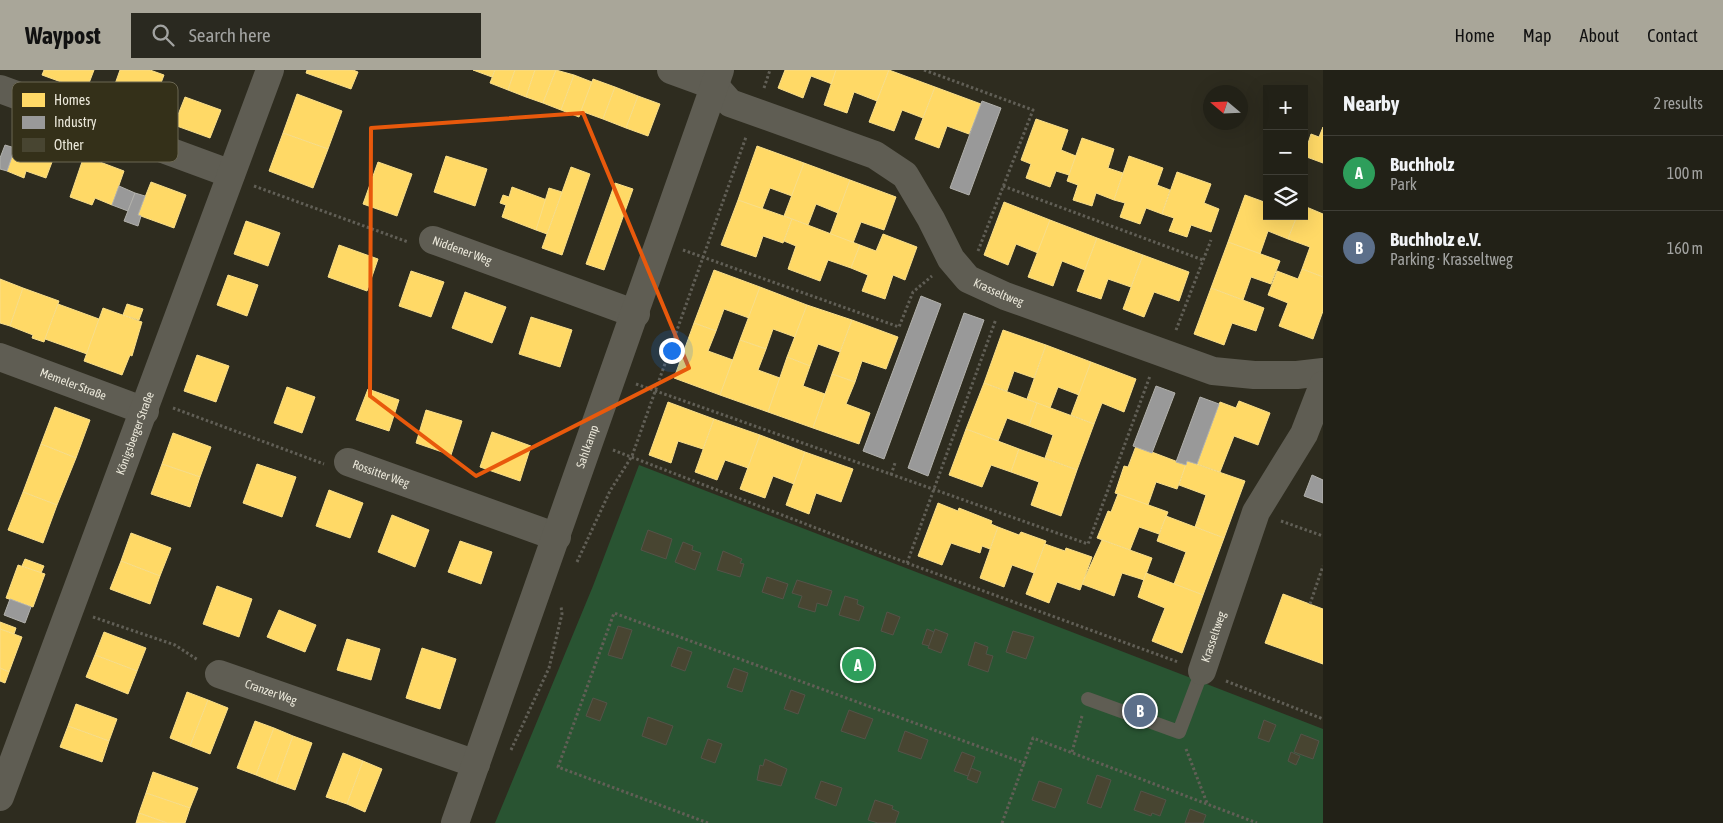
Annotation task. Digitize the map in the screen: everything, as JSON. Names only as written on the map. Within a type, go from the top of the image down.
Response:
[{"type":"street","name":"Königsberger Straße","points":[[0,797],[270,70]]},
{"type":"street","points":[[671,70],[717,78],[730,103],[875,155],[905,175],[959,269]]},
{"type":"street","name":"Sahlkamp","points":[[455,823],[591,442],[717,78]]},
{"type":"street","points":[[0,89],[12,93]]},
{"type":"street","points":[[178,155],[231,175]]},
{"type":"street","name":"Niddener Weg","points":[[433,240],[636,314]]},
{"type":"street","name":"Krasseltweg","points":[[959,269],[1005,296],[1213,371],[1297,375],[1323,372]]},
{"type":"street","name":"Memeler Straße","points":[[0,357],[147,405]]},
{"type":"street","name":"Krasseltweg","points":[[1202,671],[1256,512],[1304,434],[1323,385]]},
{"type":"street","name":"Rossitter Weg","points":[[348,462],[557,537]]},
{"type":"street","name":"Cranzer Weg","points":[[219,674],[476,764]]},
{"type":"lane","points":[[1088,699],[1179,732],[1202,671]]},
{"type":"path","points":[[576,563],[610,491],[632,456],[770,70]]},
{"type":"path","points":[[661,242],[899,327],[913,292],[959,269],[1003,186],[1033,110],[924,70]]},
{"type":"path","name":"Niddener Weg","points":[[231,175],[405,242],[433,240]]},
{"type":"path","points":[[1003,186],[1203,260]]},
{"type":"path","points":[[614,376],[1088,544],[1150,376],[1167,355],[1211,240]]},
{"type":"path","points":[[907,563],[1005,296]]},
{"type":"path","name":"Rossitter Weg","points":[[147,405],[321,464],[348,462]]},
{"type":"path","points":[[591,442],[632,456],[907,563],[1202,671],[1323,719]]},
{"type":"path","points":[[891,475],[895,463]]},
{"type":"path","points":[[1256,512],[1323,536]]},
{"type":"path","points":[[1310,604],[1323,566]]},
{"type":"path","points":[[71,608],[176,646],[219,674]]},
{"type":"path","points":[[708,823],[558,768],[614,613],[1024,763]]},
{"type":"path","points":[[1072,752],[1088,699]]},
{"type":"path","points":[[1179,732],[1208,804]]},
{"type":"path","points":[[1002,823],[1033,738],[1257,823]]},
{"type":"highlighted area","points":[[583,113],[689,368],[476,476],[370,396],[371,128]]},
{"type":"green space","points":[[639,465],[1323,729],[1323,823],[495,823],[593,586]]},
{"type":"building: Homes","points":[[44,70],[94,70],[89,82],[61,82],[42,75]]},
{"type":"building: Homes","points":[[120,70],[150,70],[164,75],[161,82],[116,82]]},
{"type":"building: Homes","points":[[307,70],[353,70],[358,72],[351,89],[306,73]]},
{"type":"building: Homes","points":[[473,70],[495,70],[492,77]]},
{"type":"building: Homes","points":[[495,70],[515,70],[508,90],[490,83]]},
{"type":"building: Homes","points":[[515,70],[535,70],[526,97],[508,90]]},
{"type":"building: Homes","points":[[535,70],[556,70],[543,103],[526,97]]},
{"type":"building: Homes","points":[[556,70],[574,75],[561,110],[543,103]]},
{"type":"building: Homes","points":[[785,70],[836,70],[832,84],[811,76],[803,98],[778,88]]},
{"type":"building: Homes","points":[[836,70],[889,70],[877,101],[854,92],[847,113],[824,105]]},
{"type":"building: Homes","points":[[889,70],[935,87],[923,118],[902,110],[894,131],[869,122]]},
{"type":"building: Homes","points":[[574,75],[592,82],[579,117],[561,110]]},
{"type":"building: Homes","points":[[593,79],[615,87],[603,119],[581,111]]},
{"type":"building: Homes","points":[[615,87],[638,96],[626,128],[603,119]]},
{"type":"building: Homes","points":[[935,87],[981,104],[969,134],[947,126],[939,148],[915,139]]},
{"type":"building: Homes","points":[[297,94],[342,111],[328,149],[283,133]]},
{"type":"building: Homes","points":[[638,96],[660,104],[648,136],[626,128]]},
{"type":"building: Homes","points":[[185,97],[221,110],[210,138],[178,126],[178,115]]},
{"type":"building: Homes","points":[[1036,119],[1068,130],[1061,150],[1076,156],[1069,175],[1056,171],[1050,187],[1026,178],[1031,164],[1021,160]]},
{"type":"building: Homes","points":[[1323,127],[1323,163],[1308,157],[1308,143],[1311,134],[1319,137]]},
{"type":"building: Homes","points":[[283,133],[328,149],[313,188],[269,171]]},
{"type":"building: Homes","points":[[1082,138],[1114,149],[1108,168],[1123,173],[1114,200],[1096,193],[1092,206],[1073,200],[1078,185],[1067,181]]},
{"type":"building: Homes","points":[[757,146],[804,163],[792,196],[770,188],[762,209],[738,200]]},
{"type":"building: Homes","points":[[446,156],[487,169],[475,206],[434,192]]},
{"type":"building: Homes","points":[[1129,156],[1163,168],[1157,185],[1170,190],[1162,214],[1146,208],[1140,224],[1120,217],[1125,203],[1114,200]]},
{"type":"building: Homes","points":[[12,157],[12,162],[52,162],[46,178],[26,171],[24,178],[7,171]]},
{"type":"building: Homes","points":[[82,162],[100,162],[124,171],[112,205],[95,198],[92,205],[70,197]]},
{"type":"building: Homes","points":[[378,162],[412,174],[397,216],[363,204]]},
{"type":"building: Homes","points":[[804,163],[850,180],[838,213],[816,204],[808,225],[784,216]]},
{"type":"building: Homes","points":[[571,167],[590,174],[562,255],[542,248]]},
{"type":"building: Homes","points":[[1177,172],[1211,184],[1204,203],[1219,209],[1211,232],[1191,225],[1187,237],[1169,231],[1174,218],[1162,214]]},
{"type":"building: Homes","points":[[850,180],[896,197],[884,230],[861,222],[853,243],[830,234]]},
{"type":"building: Homes","points":[[151,182],[186,195],[174,228],[138,215]]},
{"type":"building: Homes","points":[[615,183],[633,189],[604,270],[586,264]]},
{"type":"building: Homes","points":[[512,187],[547,200],[536,230],[502,217],[506,205],[500,203],[503,195],[509,197]]},
{"type":"building: Homes","points":[[549,188],[562,192],[547,234],[536,230]]},
{"type":"building: Homes","points":[[1245,195],[1263,202],[1263,220],[1295,220],[1288,239],[1268,231],[1260,254],[1228,242]]},
{"type":"building: Homes","points":[[738,200],[792,219],[783,243],[763,236],[756,257],[721,245]]},
{"type":"building: Homes","points":[[1004,202],[1050,220],[1038,253],[1016,244],[1008,265],[984,255]]},
{"type":"building: Homes","points":[[1308,208],[1323,214],[1323,277],[1302,269],[1310,247],[1288,239],[1295,220],[1308,220]]},
{"type":"building: Homes","points":[[792,219],[860,245],[851,268],[828,260],[820,281],[788,269],[796,246],[784,241]]},
{"type":"building: Homes","points":[[1050,220],[1097,238],[1085,270],[1062,261],[1053,286],[1028,277]]},
{"type":"building: Homes","points":[[246,221],[280,233],[268,266],[234,254]]},
{"type":"building: Homes","points":[[883,234],[917,247],[905,280],[893,275],[885,299],[862,291],[868,275],[851,268],[860,245],[876,251]]},
{"type":"building: Homes","points":[[1097,238],[1143,255],[1131,287],[1108,279],[1101,299],[1077,291]]},
{"type":"building: Homes","points":[[1228,242],[1280,261],[1271,284],[1251,277],[1243,300],[1211,288]]},
{"type":"building: Homes","points":[[339,245],[378,259],[367,291],[328,277]]},
{"type":"building: Homes","points":[[1143,255],[1189,272],[1179,301],[1154,292],[1144,317],[1123,309]]},
{"type":"building: Homes","points":[[1302,269],[1323,277],[1323,311],[1313,339],[1279,326],[1288,303],[1268,295],[1277,271],[1298,279]]},
{"type":"building: Homes","points":[[714,270],[760,287],[749,318],[724,309],[716,331],[694,323]]},
{"type":"building: Homes","points":[[411,271],[444,282],[431,317],[399,306]]},
{"type":"building: Homes","points":[[228,275],[258,285],[247,316],[217,305]]},
{"type":"building: Homes","points":[[0,279],[23,288],[10,326],[0,323]]},
{"type":"building: Homes","points":[[760,287],[807,305],[795,337],[773,329],[766,349],[740,340]]},
{"type":"building: Homes","points":[[23,288],[59,301],[44,342],[32,338],[33,335],[10,326]]},
{"type":"building: Homes","points":[[1211,288],[1264,308],[1256,331],[1232,323],[1224,345],[1194,334]]},
{"type":"building: Homes","points":[[465,292],[506,307],[492,343],[452,328]]},
{"type":"building: Homes","points":[[58,304],[99,319],[87,354],[45,339]]},
{"type":"building: Homes","points":[[127,304],[143,309],[139,320],[123,315]]},
{"type":"building: Homes","points":[[807,305],[852,320],[840,352],[818,344],[810,366],[787,357]]},
{"type":"building: Homes","points":[[103,308],[142,322],[132,356],[130,355],[122,375],[84,361]]},
{"type":"building: Homes","points":[[531,317],[572,330],[560,367],[519,354]]},
{"type":"building: Homes","points":[[852,320],[898,337],[886,369],[862,361],[855,382],[832,374]]},
{"type":"building: Homes","points":[[694,323],[716,331],[708,351],[733,360],[720,395],[674,378]]},
{"type":"building: Homes","points":[[1003,330],[1046,345],[1034,378],[1014,371],[1007,391],[984,383]]},
{"type":"building: Homes","points":[[740,340],[766,349],[758,370],[780,378],[768,412],[720,395]]},
{"type":"building: Homes","points":[[1046,345],[1091,362],[1079,395],[1058,387],[1050,408],[1027,399]]},
{"type":"building: Homes","points":[[197,355],[229,366],[216,402],[184,391]]},
{"type":"building: Homes","points":[[787,357],[810,366],[803,386],[825,394],[813,428],[768,412]]},
{"type":"building: Homes","points":[[1091,362],[1136,379],[1124,412],[1102,403],[1094,424],[1071,415]]},
{"type":"building: Homes","points":[[832,374],[855,382],[846,404],[870,413],[859,444],[813,428]]},
{"type":"building: Homes","points":[[984,383],[1037,403],[1029,426],[1007,418],[998,441],[966,429]]},
{"type":"building: Homes","points":[[287,387],[315,397],[302,433],[274,423]]},
{"type":"building: Homes","points":[[368,389],[399,400],[389,431],[356,420]]},
{"type":"building: Homes","points":[[1239,401],[1270,413],[1258,445],[1234,436],[1220,472],[1197,464],[1220,402],[1236,408]]},
{"type":"building: Homes","points":[[668,402],[714,419],[703,449],[678,441],[671,463],[649,455]]},
{"type":"building: Homes","points":[[1037,403],[1094,424],[1077,470],[1045,458],[1053,435],[1029,426]]},
{"type":"building: Homes","points":[[55,407],[90,420],[76,458],[41,444]]},
{"type":"building: Homes","points":[[426,410],[462,421],[451,455],[416,443]]},
{"type":"building: Homes","points":[[714,419],[760,435],[748,468],[725,460],[717,480],[695,472]]},
{"type":"building: Homes","points":[[966,429],[1019,449],[1011,472],[991,465],[982,487],[949,475]]},
{"type":"building: Homes","points":[[492,432],[531,446],[520,481],[480,467]]},
{"type":"building: Homes","points":[[173,433],[211,447],[200,477],[162,464]]},
{"type":"building: Homes","points":[[760,435],[805,452],[794,484],[773,476],[765,498],[740,489]]},
{"type":"building: Homes","points":[[41,444],[76,458],[57,505],[23,492]]},
{"type":"building: Homes","points":[[1136,446],[1186,465],[1177,489],[1156,482],[1148,505],[1115,493],[1124,466],[1128,467]]},
{"type":"building: Homes","points":[[1019,449],[1077,470],[1061,516],[1031,505],[1039,482],[1011,472]]},
{"type":"building: Homes","points":[[805,452],[853,469],[841,502],[816,493],[809,514],[786,505]]},
{"type":"building: Homes","points":[[1187,461],[1245,481],[1224,538],[1195,527],[1206,495],[1179,485]]},
{"type":"building: Homes","points":[[162,464],[200,477],[190,507],[151,494]]},
{"type":"building: Homes","points":[[257,464],[296,477],[282,517],[243,503]]},
{"type":"building: Homes","points":[[329,490],[363,503],[350,538],[316,526]]},
{"type":"building: Homes","points":[[23,492],[57,505],[43,543],[8,530]]},
{"type":"building: Homes","points":[[1118,494],[1168,512],[1159,534],[1139,527],[1130,550],[1097,538],[1108,511],[1111,512]]},
{"type":"building: Homes","points":[[938,503],[958,511],[959,508],[992,521],[991,524],[998,527],[990,549],[982,546],[980,553],[951,543],[942,565],[918,556]]},
{"type":"building: Homes","points":[[392,515],[429,530],[415,567],[378,552]]},
{"type":"building: Homes","points":[[1166,516],[1224,538],[1203,595],[1174,584],[1186,552],[1157,541]]},
{"type":"building: Homes","points":[[998,527],[1019,535],[1021,532],[1046,541],[1034,573],[1012,565],[1004,587],[980,578]]},
{"type":"building: Homes","points":[[131,533],[171,548],[160,576],[121,561]]},
{"type":"building: Homes","points":[[1102,540],[1152,558],[1144,580],[1122,573],[1114,596],[1082,584]]},
{"type":"building: Homes","points":[[460,541],[492,552],[481,584],[448,572]]},
{"type":"building: Homes","points":[[1045,544],[1065,551],[1066,548],[1092,557],[1080,590],[1057,582],[1049,603],[1026,594]]},
{"type":"building: Homes","points":[[25,559],[44,566],[41,573],[22,566]]},
{"type":"building: Homes","points":[[121,561],[160,576],[150,604],[110,589]]},
{"type":"building: Homes","points":[[18,565],[45,574],[33,607],[6,598]]},
{"type":"building: Homes","points":[[1146,573],[1203,595],[1182,653],[1152,641],[1165,608],[1138,597]]},
{"type":"building: Homes","points":[[217,586],[252,599],[239,637],[203,624]]},
{"type":"building: Homes","points":[[1283,594],[1323,609],[1323,664],[1265,643]]},
{"type":"building: Homes","points":[[279,610],[316,625],[305,652],[267,637]]},
{"type":"building: Homes","points":[[0,622],[16,628],[14,634],[0,629]]},
{"type":"building: Homes","points":[[0,629],[22,637],[9,672],[0,668]]},
{"type":"building: Homes","points":[[104,632],[146,648],[137,671],[95,655]]},
{"type":"building: Homes","points":[[347,639],[380,649],[371,680],[337,670]]},
{"type":"building: Homes","points":[[422,648],[456,659],[440,709],[406,698]]},
{"type":"building: Homes","points":[[95,655],[137,671],[128,694],[86,677]]},
{"type":"building: Homes","points":[[0,668],[9,672],[5,683],[0,681]]},
{"type":"building: Homes","points":[[187,692],[208,700],[190,746],[170,738]]},
{"type":"building: Homes","points":[[208,700],[228,708],[210,754],[190,746]]},
{"type":"building: Homes","points":[[76,704],[117,719],[109,741],[68,726]]},
{"type":"building: Homes","points":[[255,721],[274,728],[256,775],[237,768]]},
{"type":"building: Homes","points":[[68,726],[109,741],[102,762],[60,747]]},
{"type":"building: Homes","points":[[274,728],[293,736],[276,783],[256,775]]},
{"type":"building: Homes","points":[[293,736],[312,743],[295,790],[276,783]]},
{"type":"building: Homes","points":[[343,753],[363,761],[347,804],[326,797]]},
{"type":"building: Homes","points":[[363,761],[382,769],[365,812],[347,804]]},
{"type":"building: Homes","points":[[153,772],[198,788],[190,808],[146,793]]},
{"type":"building: Homes","points":[[146,793],[190,808],[185,823],[167,823],[139,813]]},
{"type":"building: Homes","points":[[139,813],[167,823],[136,823]]},
{"type":"building: Industry","points":[[982,101],[1001,108],[969,195],[950,188]]},
{"type":"building: Industry","points":[[5,145],[12,147],[12,157],[7,171],[0,169],[0,158]]},
{"type":"building: Industry","points":[[119,186],[135,193],[128,211],[112,205]]},
{"type":"building: Industry","points":[[135,193],[145,196],[138,215],[141,216],[138,226],[124,221]]},
{"type":"building: Industry","points":[[921,296],[941,304],[884,459],[863,451]]},
{"type":"building: Industry","points":[[964,313],[984,320],[928,476],[908,468]]},
{"type":"building: Industry","points":[[1156,386],[1175,393],[1152,453],[1133,446]]},
{"type":"building: Industry","points":[[1200,397],[1219,404],[1197,464],[1187,461],[1186,465],[1176,462]]},
{"type":"building: Industry","points":[[1312,475],[1323,480],[1323,503],[1304,496]]},
{"type":"building: Industry","points":[[10,599],[31,607],[25,623],[4,615]]},
{"type":"building: Other","points":[[648,530],[672,539],[666,559],[641,550]]},
{"type":"building: Other","points":[[683,542],[693,546],[692,550],[701,553],[695,570],[675,562]]},
{"type":"building: Other","points":[[723,551],[742,559],[740,563],[744,564],[740,577],[717,570]]},
{"type":"building: Other","points":[[767,577],[788,584],[783,599],[762,592]]},
{"type":"building: Other","points":[[797,580],[832,591],[827,606],[817,603],[815,612],[798,607],[802,596],[792,593]]},
{"type":"building: Other","points":[[845,596],[858,600],[857,604],[864,607],[859,621],[839,615]]},
{"type":"building: Other","points":[[887,612],[900,617],[893,635],[881,631]]},
{"type":"building: Other","points":[[618,626],[632,630],[622,659],[608,655]]},
{"type":"building: Other","points":[[927,629],[934,632],[929,646],[922,644]]},
{"type":"building: Other","points":[[935,629],[948,634],[941,653],[928,648]]},
{"type":"building: Other","points":[[1013,631],[1034,637],[1026,659],[1006,652]]},
{"type":"building: Other","points":[[975,642],[988,647],[986,654],[993,656],[988,672],[968,665]]},
{"type":"building: Other","points":[[678,647],[692,652],[685,671],[671,666]]},
{"type":"building: Other","points":[[734,668],[748,673],[742,692],[727,687]]},
{"type":"building: Other","points":[[791,690],[805,695],[798,714],[784,709]]},
{"type":"building: Other","points":[[593,698],[607,703],[600,721],[586,716]]},
{"type":"building: Other","points":[[849,710],[873,719],[865,739],[841,731]]},
{"type":"building: Other","points":[[648,717],[673,726],[666,745],[642,736]]},
{"type":"building: Other","points":[[1264,720],[1276,725],[1269,742],[1258,738]]},
{"type":"building: Other","points":[[905,731],[928,740],[921,759],[898,751]]},
{"type":"building: Other","points":[[1301,734],[1319,741],[1313,759],[1294,752]]},
{"type":"building: Other","points":[[708,739],[722,744],[715,763],[701,758]]},
{"type":"building: Other","points":[[962,752],[975,757],[968,776],[954,771]]},
{"type":"building: Other","points":[[1291,752],[1300,756],[1296,765],[1288,761]]},
{"type":"building: Other","points":[[765,759],[787,769],[781,786],[757,780],[760,765],[763,766]]},
{"type":"building: Other","points":[[971,768],[981,772],[977,783],[967,779]]},
{"type":"building: Other","points":[[1097,775],[1111,780],[1101,808],[1087,803]]},
{"type":"building: Other","points":[[821,781],[842,788],[836,806],[815,798]]},
{"type":"building: Other","points":[[1039,781],[1062,789],[1055,808],[1032,800]]},
{"type":"building: Other","points":[[1141,791],[1166,800],[1160,816],[1152,813],[1151,816],[1134,810]]},
{"type":"building: Other","points":[[875,800],[893,806],[892,809],[899,812],[895,823],[878,823],[868,820]]},
{"type":"building: Other","points":[[1190,809],[1206,815],[1203,823],[1185,823]]},
{"type":"place","name":"Buchholz","points":[[858,665]]},
{"type":"place","name":"Buchholz e.V.","points":[[1140,711]]}]
